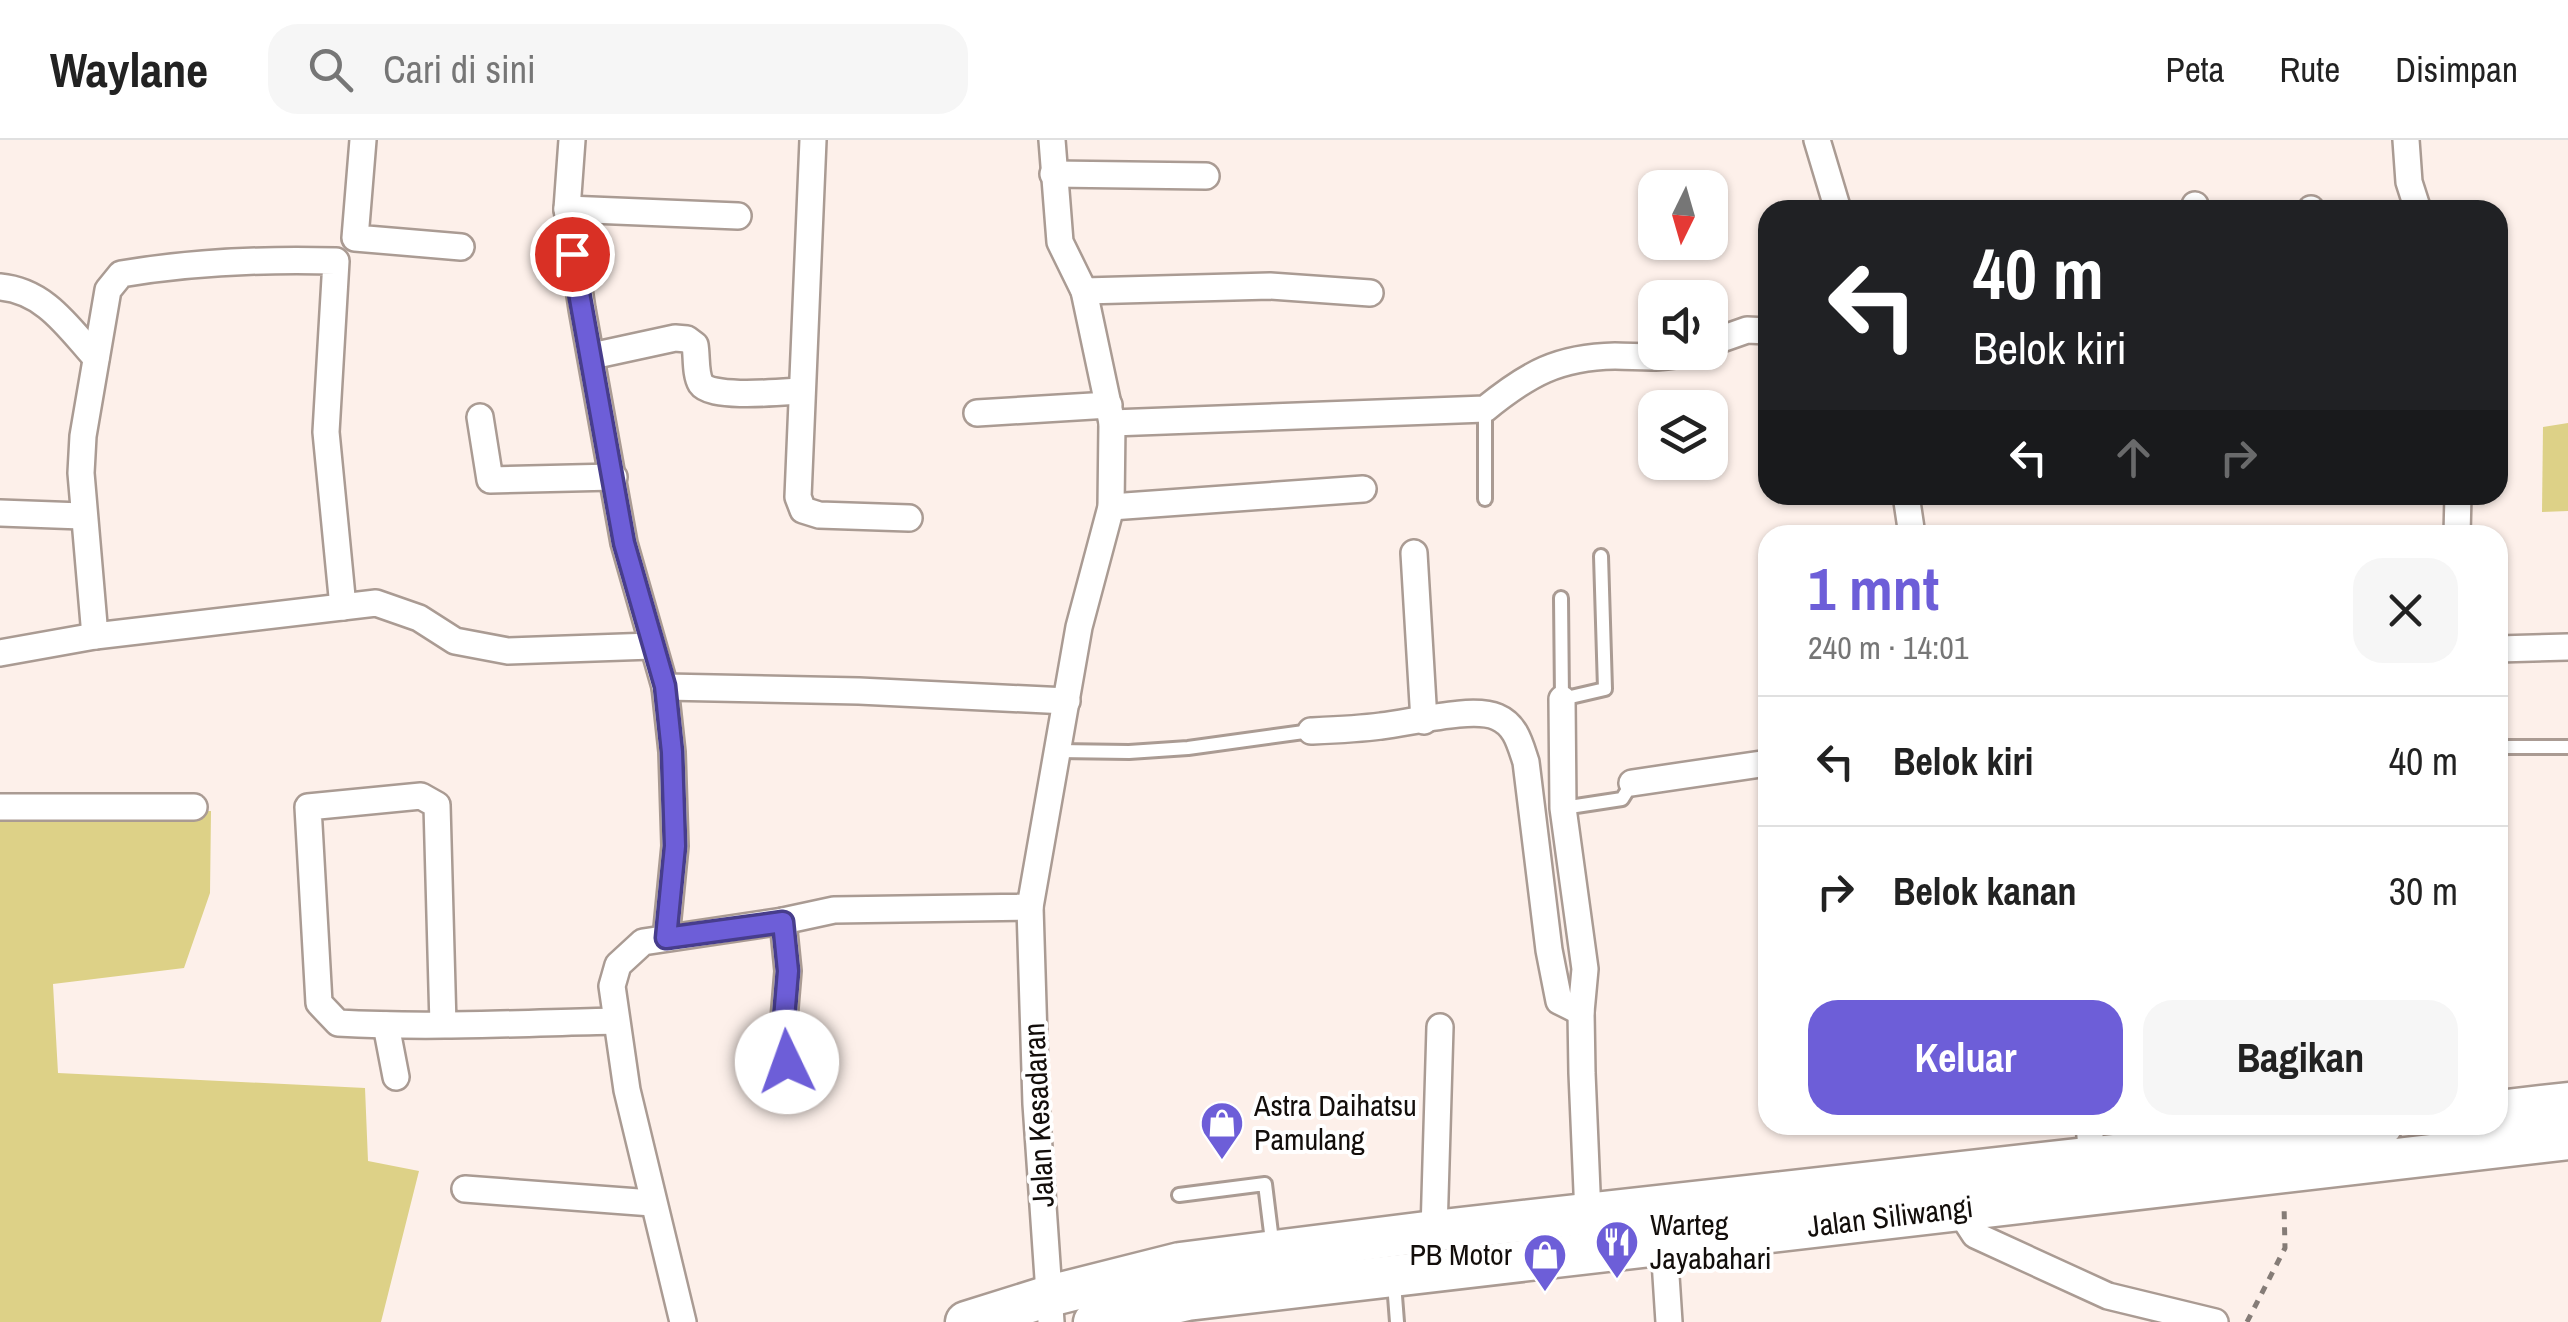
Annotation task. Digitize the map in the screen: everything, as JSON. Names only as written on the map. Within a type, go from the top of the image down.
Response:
[{"type":"main road","points":[[2508,1110],[2568,1102]]},
{"type":"main road","name":"Jalan Siliwangi","points":[[966,1322],[1050,1309],[1180,1263],[1588,1214],[2091,1142],[2211,1135]]},
{"type":"main road","name":"Jalan Siliwangi","points":[[1094,1322],[1187,1300],[2568,1139]]},
{"type":"street","points":[[363,140],[355,238],[462,247]]},
{"type":"street","points":[[571,140],[566,209],[624,543],[665,686],[675,846],[666,938]]},
{"type":"street","points":[[813,140],[798,497],[803,510],[819,516],[909,518]]},
{"type":"street","name":"Jalan Kesadaran","points":[[1050,1309],[1036,1104],[1030,907],[1079,628],[1111,507],[1110,414],[1084,291],[1060,242],[1052,140]]},
{"type":"street","points":[[1817,140],[1835,200]]},
{"type":"street","points":[[2406,140],[2409,182],[2415,200]]},
{"type":"street","points":[[1053,174],[1206,176]]},
{"type":"street","points":[[566,209],[738,216]]},
{"type":"street","points":[[96,636],[82,516],[83,436],[108,290],[122,274],[274,260],[336,261],[326,432],[343,607]]},
{"type":"street","points":[[1084,291],[1270,286],[1370,293]]},
{"type":"street","points":[[0,288],[24,291],[43,300],[96,358]]},
{"type":"street","points":[[1728,337],[1758,330]]},
{"type":"street","points":[[592,356],[675,338],[687,339],[695,344],[699,380],[705,389],[718,393],[801,392]]},
{"type":"street","points":[[977,414],[1486,409],[1519,381],[1548,366],[1612,356],[1638,357]]},
{"type":"street","points":[[480,417],[490,480],[614,477]]},
{"type":"street","points":[[1111,507],[1363,489]]},
{"type":"street","points":[[0,514],[82,516]]},
{"type":"street","points":[[1414,553],[1424,721]]},
{"type":"street","points":[[0,653],[96,636],[376,602],[419,618],[455,641],[508,651],[652,646]]},
{"type":"street","points":[[2508,649],[2568,647]]},
{"type":"street","points":[[665,686],[1067,702]]},
{"type":"street","points":[[1562,699],[1563,808],[1586,969],[1581,1012],[1588,1214]]},
{"type":"street","points":[[1311,731],[1476,714],[1495,716],[1510,725],[1526,762],[1559,1001],[1581,1012]]},
{"type":"street","points":[[1632,783],[1758,764]]},
{"type":"street","points":[[444,1025],[437,804],[420,796],[308,807],[319,1003],[338,1023],[386,1026],[444,1025],[615,1021]]},
{"type":"street","points":[[0,807],[194,807]]},
{"type":"street","points":[[683,1322],[652,1203],[615,1021],[612,986],[618,965],[643,942],[783,922],[834,910],[1030,907]]},
{"type":"street","points":[[783,922],[788,971],[784,1019],[787,1062]]},
{"type":"street","points":[[386,1026],[396,1077]]},
{"type":"street","points":[[1434,1231],[1440,1026]]},
{"type":"street","points":[[465,1189],[652,1203]]},
{"type":"street","points":[[1958,1208],[1976,1235],[2108,1296],[2216,1322]]},
{"type":"street","points":[[1664,1244],[1669,1322]]},
{"type":"street","points":[[2106,1322],[2108,1296]]},
{"type":"lane","points":[[1486,409],[1486,499]]},
{"type":"lane","points":[[1561,598],[1562,699],[1605,689],[1601,556]]},
{"type":"lane","points":[[1058,751],[1188,748],[1311,731]]},
{"type":"lane","points":[[2508,747],[2568,747]]},
{"type":"lane","points":[[1563,808],[1622,799],[1632,783]]},
{"type":"lane","points":[[1179,1195],[1265,1184],[1274,1251]]},
{"type":"lane","points":[[1393,1275],[1397,1322]]},
{"type":"path","points":[[2248,1322],[2285,1248],[2283,1197]]},
{"type":"shaded area","points":[[2568,423],[2568,511],[2542,512],[2543,427]]},
{"type":"shaded area","points":[[211,811],[210,893],[184,968],[53,984],[58,1073],[365,1088],[368,1161],[419,1171],[381,1322],[0,1322],[0,814]]},
{"type":"place","name":"Astra Daihatsu Pamulang","points":[[1222,1161]]},
{"type":"place","name":"Warteg Jayabahari","points":[[1617,1280]]},
{"type":"place","name":"PB Motor","points":[[1545,1293]]},
{"type":"route","points":[[572,254],[624,543],[665,686],[675,846],[666,938],[783,922],[788,971],[784,1019],[787,1062]]}]
